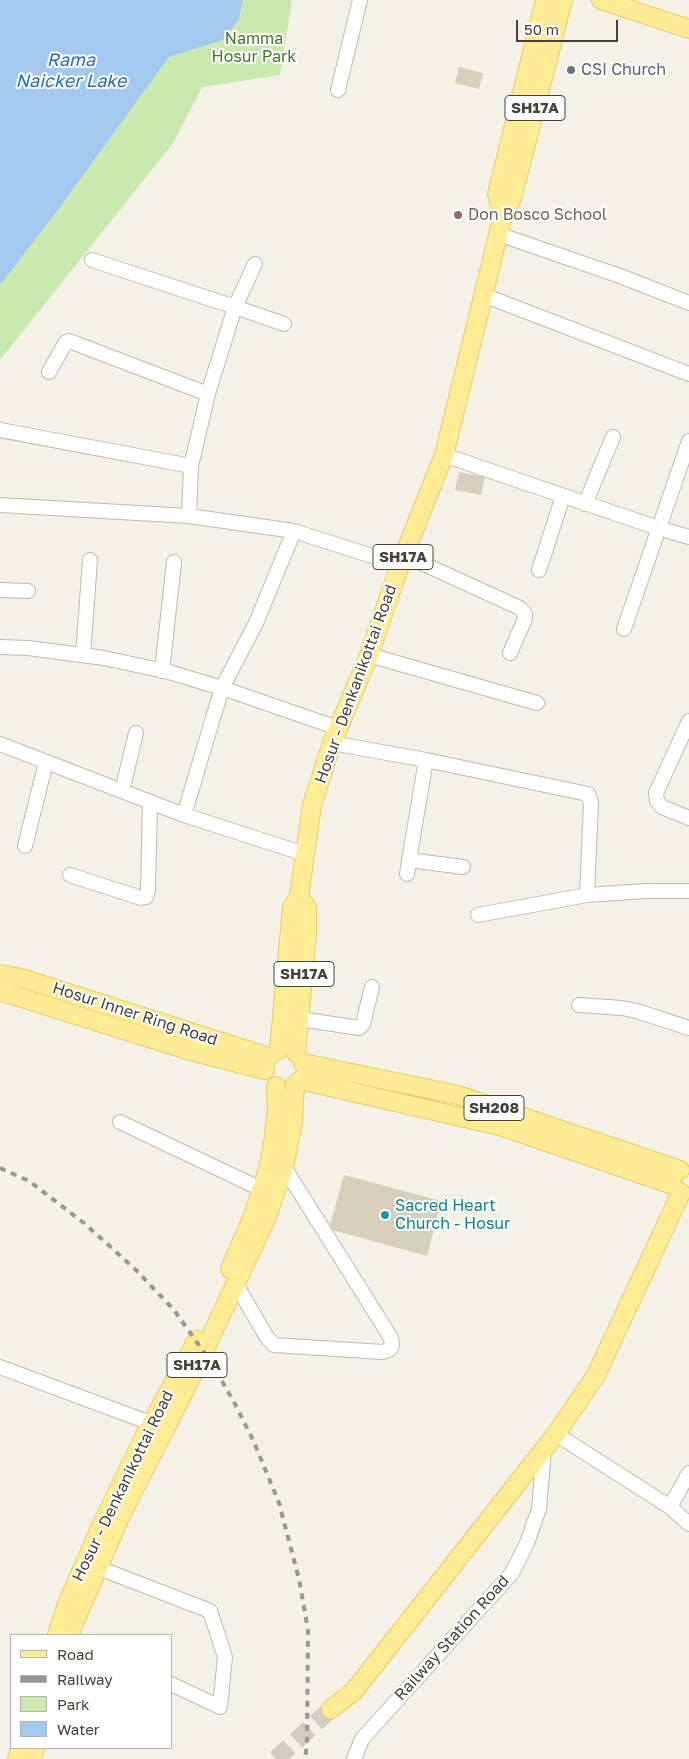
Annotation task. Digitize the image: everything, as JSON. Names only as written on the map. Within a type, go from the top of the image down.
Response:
[{"type":"main road","name":"Hosur - Denkanikottai Road","points":[[503,216],[497,194],[546,0]]},
{"type":"main road","name":"Hosur - Denkanikottai Road","points":[[271,1059],[292,907],[299,897],[312,805],[335,735],[369,655],[402,560],[444,455],[498,234],[503,216],[512,198],[563,0]]},
{"type":"main road","points":[[601,0],[689,29]]},
{"type":"main road","points":[[638,0],[689,18]]},
{"type":"main road","name":"Hosur - Denkanikottai Road","points":[[65,1634],[67,1604],[91,1567],[110,1506],[158,1426],[236,1284],[266,1218],[284,1167],[293,1122],[297,1083],[304,1069],[300,1058],[300,1019],[307,935],[307,908],[299,897]]},
{"type":"main road","name":"Hosur Inner Ring Road","points":[[0,974],[22,978],[271,1059]]},
{"type":"main road","name":"Hosur Inner Ring Road","points":[[0,991],[187,1050],[271,1059]]},
{"type":"main road","points":[[297,1083],[289,1088],[276,1086],[270,1082],[271,1059],[285,1049],[300,1058]]},
{"type":"main road","name":"SH208","points":[[300,1058],[458,1095],[684,1180]]},
{"type":"main road","name":"SH208","points":[[297,1083],[500,1126],[684,1180]]},
{"type":"main road","name":"Hosur - Denkanikottai Road","points":[[158,1426],[253,1216],[273,1144],[278,1110],[276,1086]]},
{"type":"main road","points":[[331,1709],[354,1691],[544,1450],[596,1375],[684,1180]]},
{"type":"street","points":[[338,90],[360,0]]},
{"type":"street","points":[[498,234],[620,276],[689,303]]},
{"type":"street","points":[[92,260],[284,324]]},
{"type":"street","points":[[189,516],[191,466],[208,394],[235,307],[255,264]]},
{"type":"street","points":[[483,295],[689,374]]},
{"type":"street","points":[[50,372],[66,342],[69,341],[208,394]]},
{"type":"street","points":[[0,430],[191,466]]},
{"type":"street","points":[[585,504],[613,437]]},
{"type":"street","points":[[624,629],[689,441]]},
{"type":"street","points":[[444,455],[585,504],[689,537]]},
{"type":"street","points":[[539,570],[563,496]]},
{"type":"street","points":[[0,505],[189,516],[294,531],[402,560],[520,608],[525,614],[525,619],[510,653]]},
{"type":"street","points":[[184,815],[222,688],[256,623],[294,531]]},
{"type":"street","points":[[83,655],[90,560]]},
{"type":"street","points":[[162,671],[174,562]]},
{"type":"street","points":[[0,590],[28,590]]},
{"type":"street","points":[[0,646],[104,658],[162,671],[222,688],[335,735],[426,760],[588,794],[591,803],[586,895]]},
{"type":"street","points":[[369,655],[537,703]]},
{"type":"street","points":[[689,721],[656,793],[657,801],[662,807],[689,818]]},
{"type":"street","points":[[122,792],[136,733]]},
{"type":"street","points":[[0,744],[184,815],[305,854]]},
{"type":"street","points":[[426,760],[408,867],[463,867]]},
{"type":"street","points":[[26,846],[46,762]]},
{"type":"street","points":[[70,875],[141,898],[146,897],[148,891],[150,802]]},
{"type":"street","points":[[478,915],[586,895],[646,891],[689,891]]},
{"type":"street","points":[[300,1019],[359,1028],[363,1024],[372,987]]},
{"type":"street","points":[[579,1005],[622,1008],[662,1018],[689,1028]]},
{"type":"street","points":[[120,1122],[261,1189]]},
{"type":"street","points":[[236,1284],[266,1336],[274,1345],[382,1352],[389,1350],[392,1346],[391,1338],[284,1167]]},
{"type":"street","points":[[0,1367],[158,1426]]},
{"type":"street","points":[[556,1434],[670,1507],[689,1524]]},
{"type":"street","name":"Railway Station Road","points":[[354,1759],[362,1739],[512,1573],[527,1544],[539,1509],[544,1450]]},
{"type":"street","points":[[670,1507],[689,1473]]},
{"type":"street","points":[[91,1567],[210,1612],[225,1657],[220,1707],[172,1684]]},
{"type":"green space","name":"Namma Hosur Park","points":[[243,0],[292,0],[280,75],[202,87],[174,142],[0,360],[0,285],[55,214],[169,57],[223,40],[239,19]]},
{"type":"water","name":"Rama Naicker Lake","points":[[0,0],[243,0],[239,19],[223,40],[169,57],[55,214],[0,285]]},
{"type":"building","points":[[459,67],[483,73],[479,89],[455,83]]},
{"type":"building","points":[[459,472],[485,477],[481,495],[455,490]]},
{"type":"building","name":"Sacred Heart Church - Hosur","points":[[344,1175],[441,1201],[427,1256],[329,1229]]},
{"type":"tunnel","points":[[276,1759],[331,1709]]},
{"type":"railway","points":[[0,1168],[29,1181],[84,1223],[136,1270],[174,1310],[213,1365],[235,1404],[254,1442],[279,1503],[299,1579],[308,1630],[307,1744],[305,1759]]},
{"type":"place","name":"CSI Church","points":[[571,70]]},
{"type":"place","name":"Don Bosco School","points":[[458,215]]},
{"type":"place","name":"Sacred Heart Church - Hosur","points":[[385,1215]]}]
